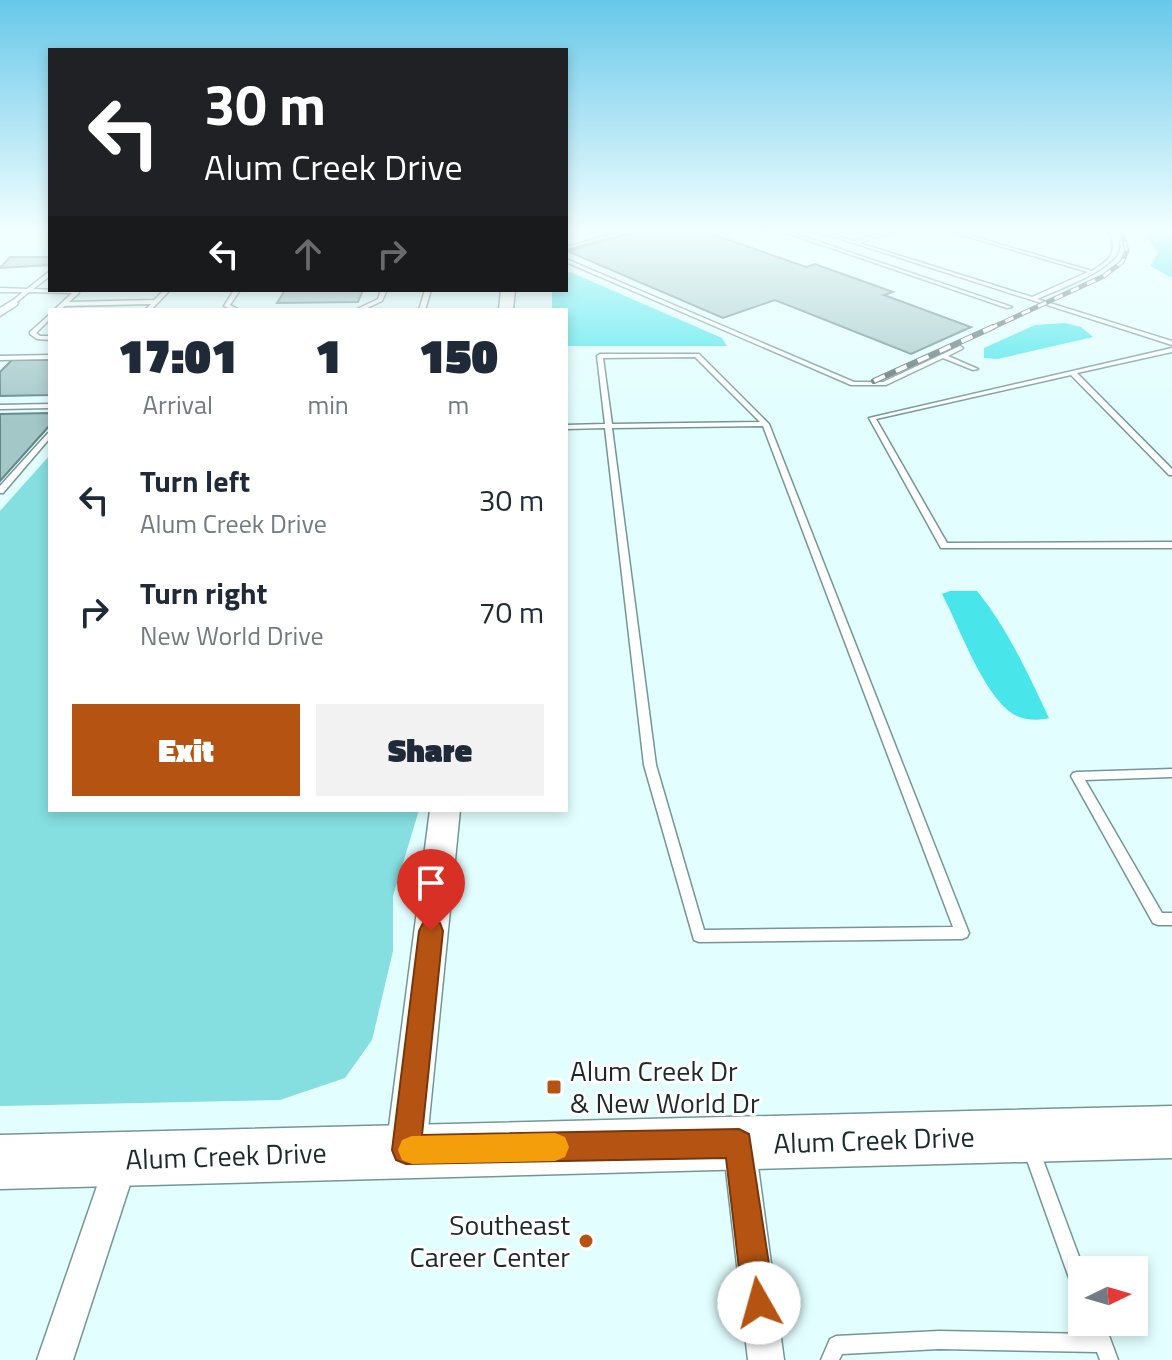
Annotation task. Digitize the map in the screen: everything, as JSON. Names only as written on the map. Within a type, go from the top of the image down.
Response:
[{"type":"main road","name":"Alum Creek Drive","points":[[0,1162],[1172,1132]]},
{"type":"street","points":[[0,313],[13,303]]},
{"type":"street","points":[[406,1150],[445,812]]},
{"type":"street","points":[[739,1144],[766,1360]]},
{"type":"street","points":[[55,1360],[123,1159]]},
{"type":"lane","points":[[13,303],[23,293]]},
{"type":"lane","points":[[59,308],[75,293]]},
{"type":"lane","points":[[150,308],[164,293]]},
{"type":"lane","points":[[232,308],[227,306],[235,293]]},
{"type":"lane","points":[[362,308],[380,300],[383,293]]},
{"type":"lane","points":[[643,293],[853,384],[884,384],[960,348]]},
{"type":"lane","points":[[969,293],[1009,307]]},
{"type":"lane","points":[[1020,293],[1172,343]]},
{"type":"lane","points":[[1034,298],[1044,293]]},
{"type":"lane","points":[[64,304],[156,302]]},
{"type":"lane","points":[[48,318],[32,333],[39,338],[48,338]]},
{"type":"lane","points":[[1172,350],[872,418],[944,546],[1172,545]]},
{"type":"lane","points":[[697,355],[766,424],[962,933],[699,936],[650,765],[610,427],[600,356],[697,355]]},
{"type":"lane","points":[[943,356],[975,369]]},
{"type":"lane","points":[[0,358],[48,357]]},
{"type":"lane","points":[[1072,372],[1172,473]]},
{"type":"lane","points":[[0,407],[48,406]]},
{"type":"lane","points":[[568,427],[766,424]]},
{"type":"lane","points":[[0,491],[48,436]]},
{"type":"lane","points":[[1172,773],[1077,776],[1158,919],[1172,919]]},
{"type":"lane","points":[[1026,1136],[1070,1256]]},
{"type":"lane","points":[[830,1360],[836,1345],[939,1340],[1106,1352]]},
{"type":"shaded area","points":[[552,293],[619,293],[722,338],[727,346],[568,346],[568,308],[552,308]]},
{"type":"shaded area","points":[[1065,323],[1081,327],[1093,337],[998,359],[984,358],[984,348],[1035,325]]},
{"type":"shaded area","points":[[48,457],[48,812],[418,812],[393,896],[393,951],[372,1040],[345,1078],[280,1100],[0,1106],[0,511]]},
{"type":"shaded area","points":[[977,591],[1008,636],[1049,718],[1017,716],[1002,705],[982,676],[942,594]]},
{"type":"building","points":[[283,293],[362,293],[358,302],[277,303]]},
{"type":"building","points":[[666,293],[889,293],[884,295],[971,327],[911,354],[775,300],[723,318]]},
{"type":"building","points":[[12,360],[48,360],[48,395],[0,396],[0,372]]},
{"type":"building","points":[[48,413],[48,427],[0,481],[0,414]]},
{"type":"railway","points":[[989,329],[1066,293]]},
{"type":"railway","points":[[874,381],[993,327]]},
{"type":"slow traffic","points":[[412,1150],[555,1147]]},
{"type":"place","name":"Alum Creek Dr & New World Dr","points":[[554,1087]]},
{"type":"place","name":"Southeast Career Center","points":[[586,1241]]},
{"type":"route","points":[[431,931],[406,1150],[739,1144],[759,1303]]}]
